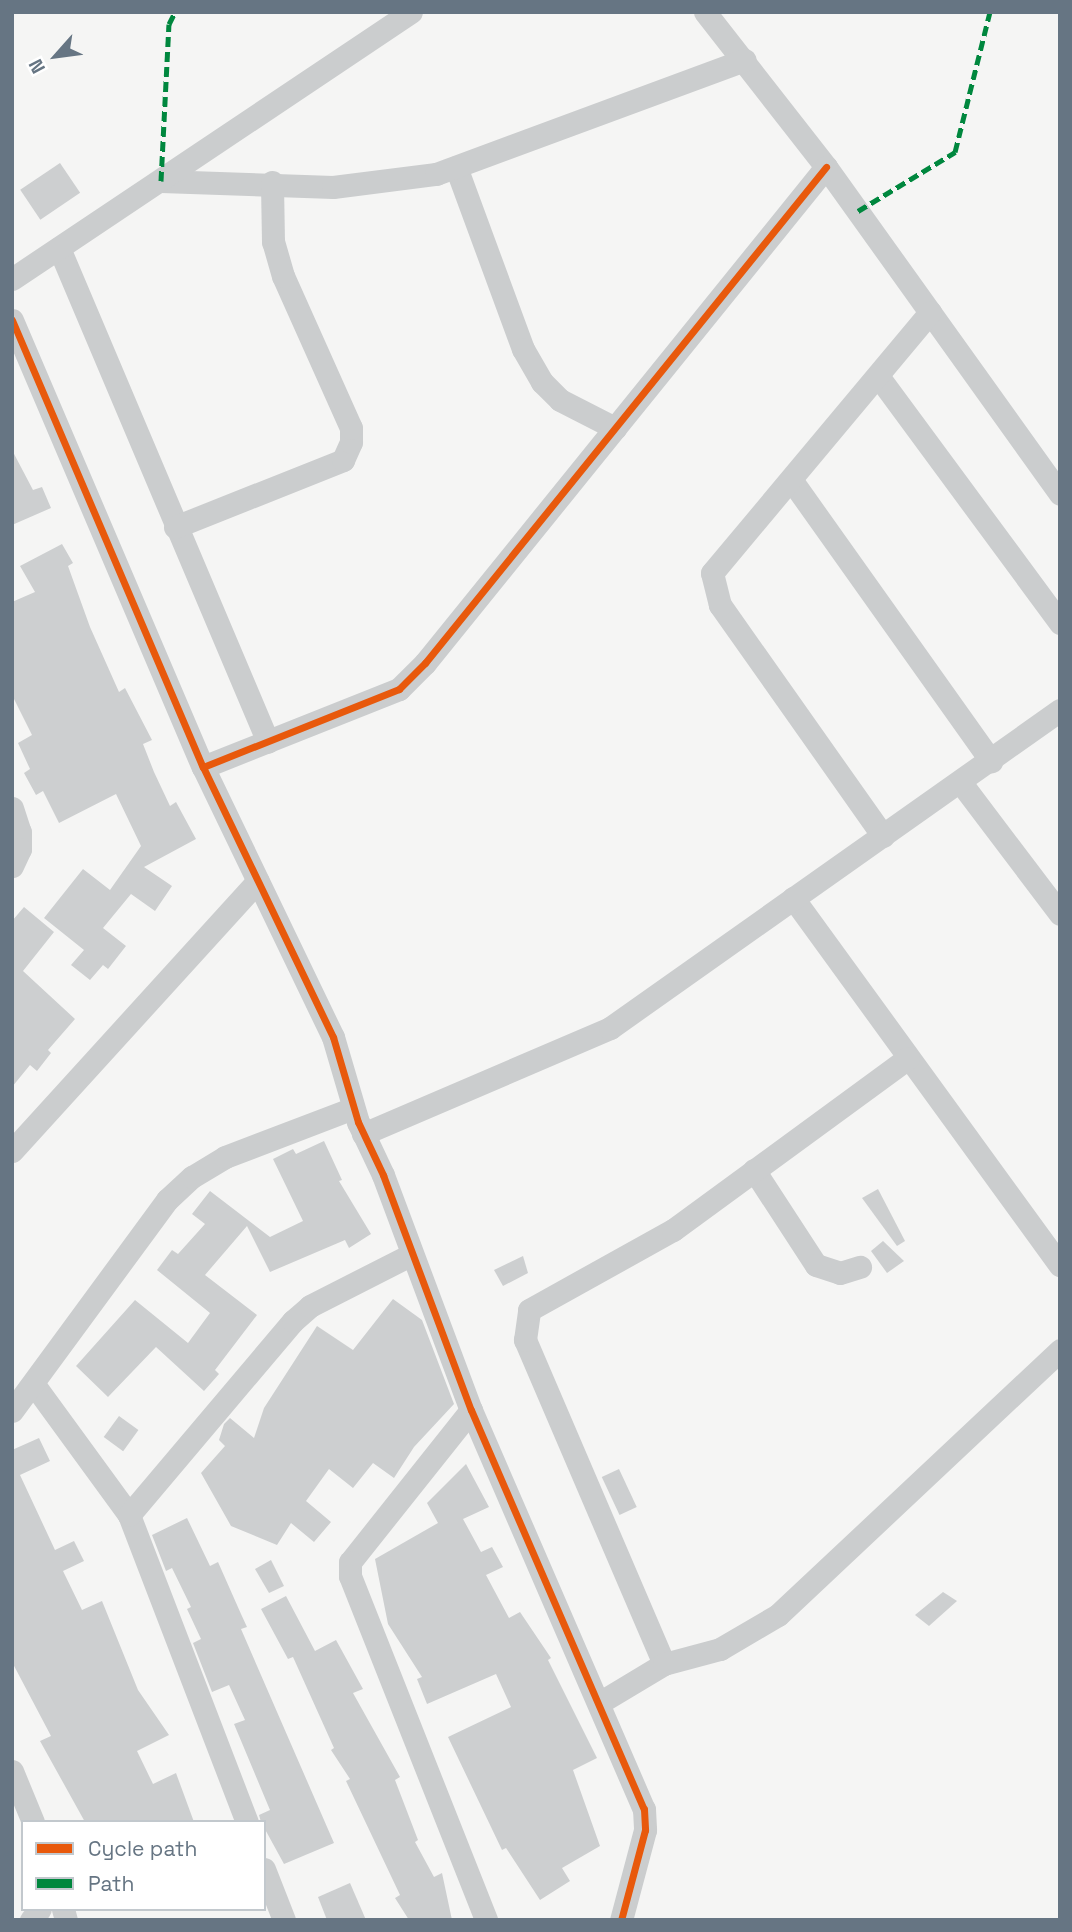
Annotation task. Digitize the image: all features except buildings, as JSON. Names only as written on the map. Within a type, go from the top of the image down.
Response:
[{"type":"street","points":[[12,279],[411,12]]},
{"type":"street","points":[[705,12],[745,60],[930,312],[1053,469],[1060,494]]},
{"type":"street","points":[[161,181],[333,187],[384,184],[456,167],[745,60]]},
{"type":"street","points":[[456,167],[523,349],[542,382],[560,400],[615,428]]},
{"type":"street","points":[[203,767],[399,689],[826,167]]},
{"type":"street","points":[[176,527],[343,460],[351,442],[351,428],[283,276],[273,242],[272,183]]},
{"type":"street","points":[[58,248],[268,742]]},
{"type":"street","points":[[883,836],[720,606],[712,584],[712,573],[792,481],[930,312]]},
{"type":"street","points":[[12,320],[203,767],[333,1037],[353,1108],[386,1182],[410,1255],[471,1410],[644,1809],[645,1830],[621,1920]]},
{"type":"street","points":[[878,376],[1060,623]]},
{"type":"street","points":[[792,481],[991,761]]},
{"type":"street","points":[[363,1134],[544,1060],[610,1028],[961,783],[1060,710]]},
{"type":"street","points":[[961,783],[1060,914]]},
{"type":"street","points":[[12,808],[20,832],[20,849],[12,866]]},
{"type":"street","points":[[12,1152],[258,881]]},
{"type":"street","points":[[793,898],[1060,1265]]},
{"type":"street","points":[[664,1664],[525,1340],[524,1325],[529,1310],[627,1259],[908,1058]]},
{"type":"street","points":[[12,1411],[35,1386],[167,1200],[192,1177],[225,1157],[353,1108]]},
{"type":"street","points":[[754,1170],[816,1265],[840,1273],[860,1267]]},
{"type":"street","points":[[129,1515],[293,1321],[310,1306],[410,1255]]},
{"type":"street","points":[[599,1703],[664,1664],[720,1650],[778,1615],[1060,1350]]},
{"type":"street","points":[[35,1386],[129,1515],[246,1820]]},
{"type":"street","points":[[471,1410],[350,1562],[349,1576],[486,1920]]},
{"type":"street","points":[[12,1771],[32,1820]]},
{"type":"street","points":[[266,1873],[284,1920]]},
{"type":"marked path","points":[[161,181],[169,24],[175,12]]},
{"type":"marked path","points":[[858,211],[955,152],[990,12]]},
{"type":"cycle path","points":[[203,767],[399,689],[425,663],[826,167]]},
{"type":"cycle path","points":[[12,320],[203,767],[333,1037],[358,1122],[383,1175],[471,1410],[644,1809],[645,1830],[621,1920]]}]
